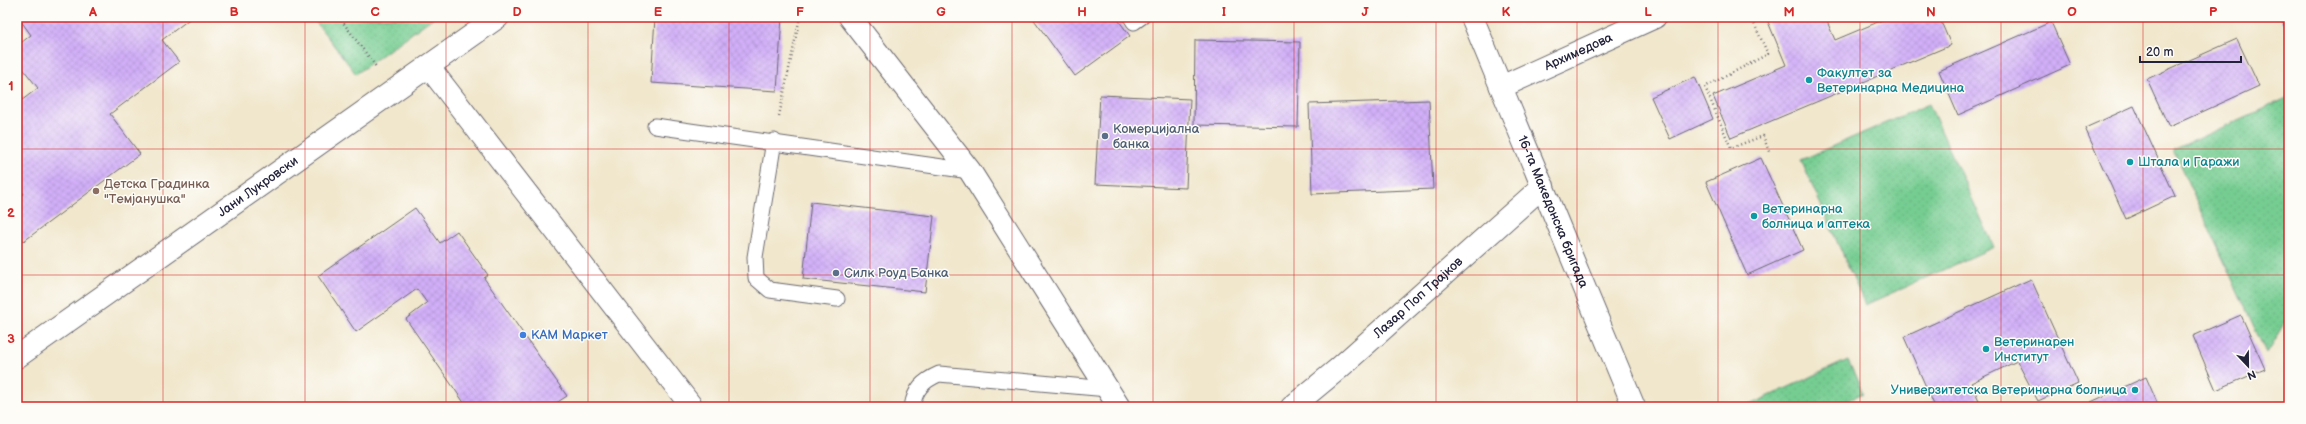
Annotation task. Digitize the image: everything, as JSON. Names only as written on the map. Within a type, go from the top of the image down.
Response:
[{"type":"street","name":"Јани Лукровски","points":[[17,357],[498,17]]},
{"type":"street","points":[[850,17],[970,171],[1114,398]]},
{"type":"street","name":"16-та Македонска бригада","points":[[1472,17],[1634,407]]},
{"type":"street","name":"Архимедова","points":[[1501,87],[1655,17]]},
{"type":"street","points":[[429,67],[692,407]]},
{"type":"street","name":"Лазар Поп Трајков","points":[[1292,407],[1338,369],[1543,186]]},
{"type":"lane","points":[[1131,17],[1134,22],[1141,17]]},
{"type":"lane","points":[[655,126],[774,141],[970,171]]},
{"type":"lane","points":[[774,141],[755,257],[756,278],[770,290],[837,299]]},
{"type":"lane","points":[[912,407],[917,390],[926,380],[939,374],[1114,398]]},
{"type":"path","points":[[339,17],[394,91]]},
{"type":"path","points":[[774,141],[800,17]]},
{"type":"path","points":[[1751,17],[1768,54],[1704,87],[1731,148],[1763,136],[1770,154]]},
{"type":"green space","points":[[312,17],[434,17],[356,74]]},
{"type":"green space","points":[[2289,97],[2289,316],[2266,353],[2173,150]]},
{"type":"green space","points":[[1929,104],[1994,247],[1865,305],[1801,160]]},
{"type":"green space","points":[[1848,360],[1863,393],[1834,407],[1745,407]]},
{"type":"building","points":[[18,17],[192,17],[162,40],[179,62],[110,114],[140,154],[24,241],[17,232],[17,199],[24,194],[17,185],[17,104],[38,88],[17,61],[17,46],[31,35]]},
{"type":"building","points":[[655,17],[782,17],[777,91],[651,83]]},
{"type":"building","points":[[1032,17],[1116,17],[1130,36],[1075,76]]},
{"type":"building","name":"Факултет за Ветеринарна Медицина","points":[[1766,17],[1825,17],[1835,40],[1890,17],[1939,17],[1951,45],[1731,138],[1713,96],[1786,65]]},
{"type":"building","points":[[2289,17],[2289,36],[2281,19]]},
{"type":"building","points":[[2051,22],[2070,65],[1958,115],[1939,71]]},
{"type":"building","points":[[2237,39],[2259,86],[2169,127],[2147,79]]},
{"type":"building","points":[[1195,40],[1300,42],[1298,127],[1194,125]]},
{"type":"building","points":[[1695,77],[1713,119],[1670,139],[1651,97]]},
{"type":"building","points":[[1100,95],[1190,99],[1186,188],[1095,184]]},
{"type":"building","points":[[1429,100],[1433,189],[1312,194],[1309,104]]},
{"type":"building","name":"Штала и Гаражи","points":[[2134,106],[2175,196],[2126,219],[2085,128]]},
{"type":"building","name":"Ветеринарна болница и аптека","points":[[1761,158],[1803,250],[1747,275],[1706,182]]},
{"type":"building","points":[[811,202],[934,216],[925,292],[803,279]]},
{"type":"building","points":[[415,208],[440,243],[457,231],[488,275],[484,278],[567,396],[550,407],[467,407],[406,319],[427,303],[417,289],[356,332],[318,276]]},
{"type":"building","name":"Ветеринарен Институт","points":[[2031,279],[2078,383],[2038,401],[2017,361],[1971,383],[1982,407],[1935,407],[1904,337]]},
{"type":"building","points":[[2241,315],[2265,369],[2216,390],[2193,336]]},
{"type":"building","name":"Универзитетска Ветеринарна болница","points":[[2146,377],[2159,407],[2094,407],[2091,402]]},
{"type":"place","name":"Факултет за Ветеринарна Медицина","points":[[1809,80]]},
{"type":"place","name":"Комерцијална банка","points":[[1105,136]]},
{"type":"place","name":"Штала и Гаражи","points":[[2130,162]]},
{"type":"place","name":"Детска Градинка \"Темјанушка\"","points":[[96,191]]},
{"type":"place","name":"Ветеринарна болница и аптека","points":[[1754,216]]},
{"type":"place","name":"Силк Роуд Банка","points":[[836,273]]},
{"type":"place","name":"КАМ Маркет","points":[[523,335]]},
{"type":"place","name":"Ветеринарен Институт","points":[[1986,349]]},
{"type":"place","name":"Универзитетска Ветеринарна болница","points":[[2135,390]]}]
